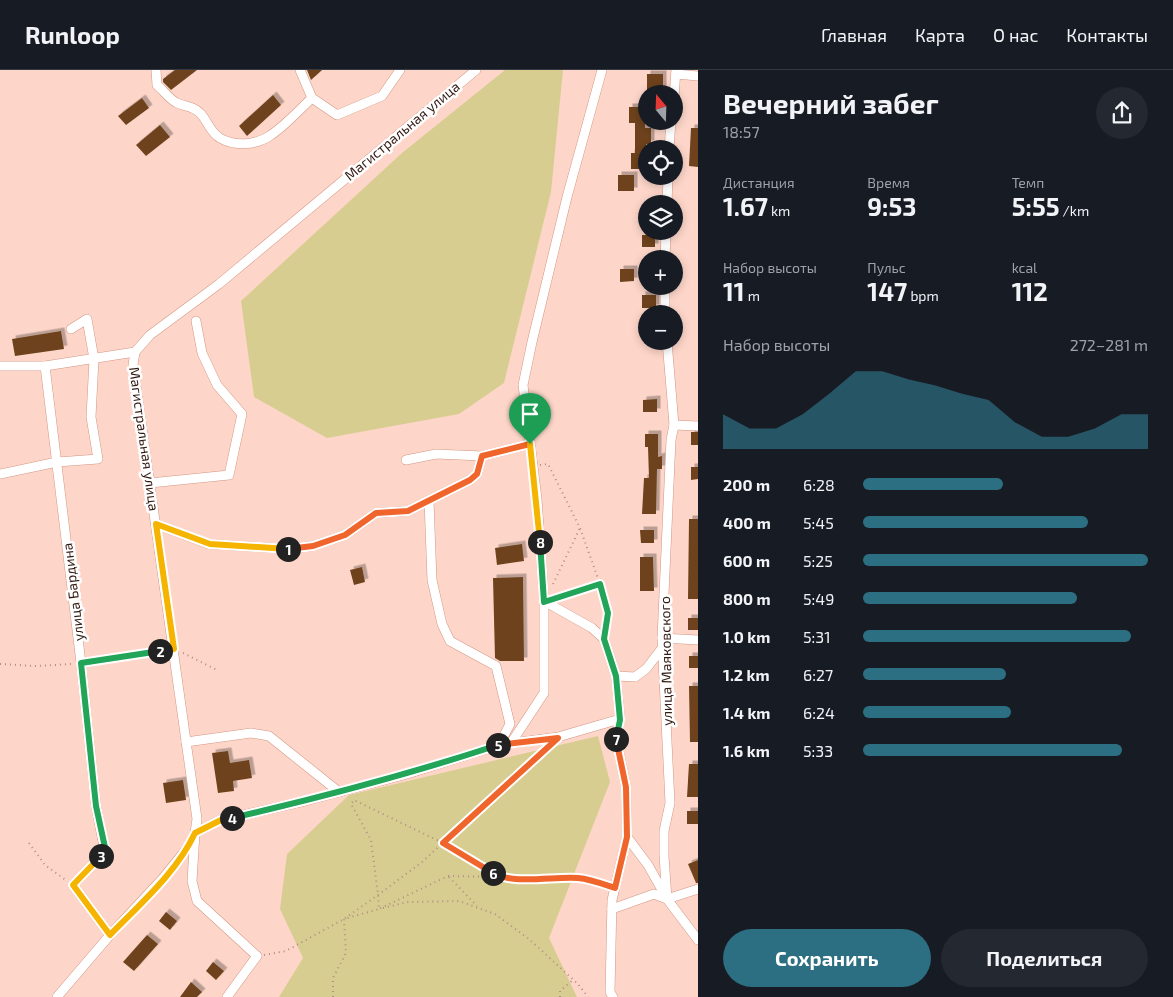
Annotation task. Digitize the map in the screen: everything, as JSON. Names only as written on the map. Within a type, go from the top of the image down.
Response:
[{"type":"street","points":[[156,70],[157,85],[166,94],[176,103],[190,106],[201,113],[210,129],[219,138],[235,144],[250,143],[270,136],[312,98]]},
{"type":"street","points":[[300,70],[312,98],[337,115],[382,96],[400,70]]},
{"type":"street","name":"Магистральная улица","points":[[57,997],[110,935],[164,877],[189,846],[195,833],[197,819],[133,365],[135,352],[150,335],[219,284],[476,70]]},
{"type":"street","points":[[511,743],[544,693],[544,602],[537,500],[523,384],[567,197],[602,70]]},
{"type":"street","points":[[675,85],[676,72],[698,76]]},
{"type":"street","points":[[0,474],[58,462],[98,459],[91,418],[94,359],[88,320],[71,330]]},
{"type":"street","points":[[150,483],[229,475],[242,414],[217,385],[202,353],[196,321]]},
{"type":"street","name":"улица Маяковского","points":[[668,350],[674,425],[671,440],[662,643],[670,802],[664,831],[668,899]]},
{"type":"street","points":[[0,366],[45,366],[135,352]]},
{"type":"street","name":"улица Бардина","points":[[45,366],[58,462],[96,806],[106,852],[73,885]]},
{"type":"street","points":[[674,425],[698,426]]},
{"type":"street","points":[[406,460],[436,454],[482,456],[530,444]]},
{"type":"street","points":[[156,524],[210,544],[289,549],[313,546],[345,535],[376,513],[408,511],[470,480],[477,474],[482,456]]},
{"type":"street","points":[[429,501],[432,580],[442,624],[450,641],[496,666],[510,724],[499,745]]},
{"type":"street","points":[[544,602],[592,628],[604,639],[616,676],[620,720],[616,738],[626,787],[627,837],[612,910],[610,992],[613,997]]},
{"type":"street","points":[[616,676],[635,677],[646,669],[662,643],[698,640]]},
{"type":"street","points":[[227,997],[257,956],[197,901],[192,881],[195,833],[221,820],[407,774],[499,745],[558,738],[620,720]]},
{"type":"street","points":[[186,742],[251,733],[269,736],[339,792]]},
{"type":"street","points":[[627,837],[698,940]]},
{"type":"street","points":[[73,885],[110,935]]},
{"type":"street","points":[[612,910],[654,894],[668,899],[698,889]]},
{"type":"path","points":[[548,464],[580,528],[600,584],[608,613],[604,639]]},
{"type":"path","points":[[552,585],[580,528]]},
{"type":"path","points":[[544,602],[600,584]]},
{"type":"path","points":[[0,664],[36,666],[81,663],[174,649],[217,670]]},
{"type":"path","points":[[257,956],[286,951],[344,919],[378,895],[422,862],[558,738]]},
{"type":"path","points":[[379,909],[370,840],[351,804],[354,800],[443,843],[499,877]]},
{"type":"path","points":[[29,843],[45,865],[73,885]]},
{"type":"path","points":[[379,909],[448,876],[535,880],[578,878],[615,888]]},
{"type":"path","points":[[448,876],[479,908]]},
{"type":"path","points":[[344,919],[408,902],[459,901],[495,914],[530,939],[574,980],[588,997]]},
{"type":"path","points":[[333,997],[332,978],[346,953],[344,919]]},
{"type":"path","points":[[560,997],[560,991],[574,980]]},
{"type":"shaded area","points":[[505,70],[563,70],[551,192],[504,383],[459,414],[327,438],[254,397],[241,301],[402,153]]},
{"type":"shaded area","points":[[598,736],[610,782],[549,938],[577,997],[279,997],[303,958],[280,909],[287,854],[349,795]]},
{"type":"building","points":[[175,70],[197,70],[171,90],[163,82],[163,79]]},
{"type":"building","points":[[307,70],[322,70],[311,80]]},
{"type":"building","points":[[647,74],[663,74],[663,85],[647,85]]},
{"type":"building","points":[[273,95],[281,105],[247,136],[239,126]]},
{"type":"building","points":[[142,98],[149,108],[126,125],[118,116]]},
{"type":"building","points":[[629,107],[638,107],[638,130],[651,130],[651,140],[638,140],[638,169],[631,169],[631,153],[635,153],[635,123],[629,123]]},
{"type":"building","points":[[160,125],[170,137],[146,156],[136,145]]},
{"type":"building","points":[[691,128],[698,128],[698,167],[689,166]]},
{"type":"building","points":[[618,175],[634,175],[634,191],[618,191]]},
{"type":"building","points":[[642,240],[655,240],[655,247],[642,247]]},
{"type":"building","points":[[620,269],[634,269],[634,281],[620,282]]},
{"type":"building","points":[[642,295],[656,295],[656,305],[642,305]]},
{"type":"building","points":[[61,331],[64,349],[15,356],[12,339]]},
{"type":"building","points":[[657,399],[657,412],[643,412],[643,400]]},
{"type":"building","points":[[691,432],[698,432],[698,445],[691,445]]},
{"type":"building","points":[[645,434],[658,434],[658,457],[662,456],[662,469],[657,469],[656,514],[642,514],[644,478],[649,478],[648,447],[645,447]]},
{"type":"building","points":[[691,467],[698,467],[698,479],[691,480]]},
{"type":"building","points":[[689,519],[698,519],[698,599],[688,599]]},
{"type":"building","points":[[640,530],[654,530],[654,543],[641,543]]},
{"type":"building","points":[[522,544],[524,561],[497,565],[495,548]]},
{"type":"building","points":[[640,557],[653,557],[654,591],[640,591]]},
{"type":"building","points":[[362,567],[365,582],[354,585],[350,570]]},
{"type":"building","points":[[523,577],[524,661],[500,661],[495,658],[493,578]]},
{"type":"building","points":[[688,618],[698,618],[698,630],[688,630]]},
{"type":"building","points":[[689,656],[698,656],[698,668],[689,668]]},
{"type":"building","points":[[689,686],[698,686],[698,742],[690,742]]},
{"type":"building","points":[[228,751],[230,763],[249,760],[252,778],[233,781],[234,791],[218,793],[212,753]]},
{"type":"building","points":[[689,764],[698,764],[698,797],[687,797]]},
{"type":"building","points":[[183,780],[186,800],[166,803],[163,783]]},
{"type":"building","points":[[687,811],[698,811],[698,824],[687,824]]},
{"type":"building","points":[[698,860],[698,883],[696,883],[688,864]]},
{"type":"building","points":[[166,912],[177,921],[170,930],[159,921]]},
{"type":"building","points":[[147,935],[158,944],[134,971],[123,962]]},
{"type":"building","points":[[213,962],[224,971],[216,980],[206,971]]},
{"type":"building","points":[[191,982],[202,992],[197,997],[180,997]]},
{"type":"route","points":[[530,444],[537,500],[544,602],[600,584],[608,613],[604,639],[616,676],[620,720],[616,738],[626,787],[627,837],[615,888],[578,878],[535,880],[499,877],[443,843],[558,738],[499,745],[407,774],[305,801],[221,820],[195,833],[189,846],[164,877],[110,935],[73,885],[106,852],[96,806],[96,787],[81,663],[174,649],[156,524],[210,544],[289,549],[313,546],[345,535],[376,513],[408,511],[470,480],[477,474],[482,456],[530,444]]}]
